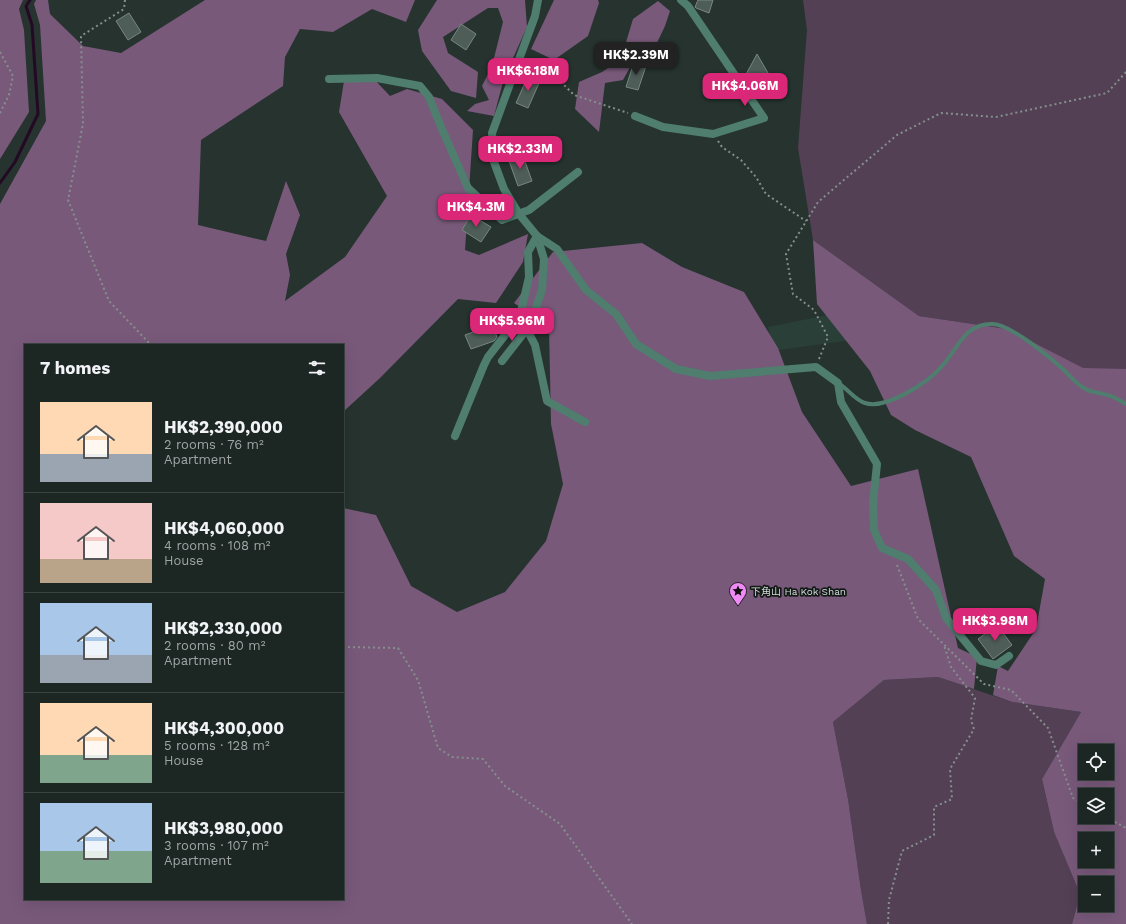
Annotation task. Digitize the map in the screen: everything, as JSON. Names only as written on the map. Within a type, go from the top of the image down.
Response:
[{"type":"street","points":[[538,0],[535,16],[492,133],[494,162],[504,189],[519,214],[537,236],[557,249],[586,290],[616,314],[636,344],[676,369],[710,376],[816,367],[838,383],[841,402],[877,464],[873,503],[874,530],[882,548],[908,559],[936,590],[946,618],[982,661],[996,664],[1009,656]]},
{"type":"street","points":[[635,116],[663,127],[713,134],[764,118],[688,6],[681,0]]},
{"type":"street","points":[[329,79],[378,78],[420,86],[430,97],[441,127],[468,188],[502,220],[529,210],[578,172]]},
{"type":"street","points":[[455,436],[484,364],[520,316],[529,277],[528,252],[537,236]]},
{"type":"street","points":[[502,361],[530,325],[542,290],[544,259],[537,236]]},
{"type":"street","points":[[520,316],[535,345],[547,401],[585,422]]},
{"type":"lane","points":[[838,383],[865,403],[877,404],[893,399],[915,387],[937,372],[967,333],[980,326],[992,324],[1002,325],[1013,331],[1055,362],[1084,389],[1090,392],[1110,396],[1126,404]]},
{"type":"path","points":[[125,0],[124,9],[81,36],[83,124],[68,200],[109,301],[151,344]]},
{"type":"path","points":[[0,52],[13,76],[9,95],[0,113]]},
{"type":"path","points":[[520,56],[547,68],[574,95],[635,116]]},
{"type":"path","points":[[816,367],[828,337],[814,310],[793,294],[786,254],[818,202],[897,135],[942,113],[996,117],[1107,93],[1126,72]]},
{"type":"path","points":[[713,134],[722,147],[741,160],[756,178],[766,194],[806,221]]},
{"type":"path","points":[[892,552],[918,619],[984,684],[1011,690],[1048,728],[1073,798],[1078,801]]},
{"type":"path","points":[[888,924],[888,900],[902,851],[934,835],[934,807],[952,799],[950,768],[974,729],[971,720],[975,698],[951,666],[943,644]]},
{"type":"path","points":[[344,647],[398,648],[418,680],[438,748],[452,757],[483,759],[505,786],[560,824],[632,924]]},
{"type":"path","points":[[1114,821],[1126,828]]},
{"type":"shaded area","points":[[0,0],[23,0],[19,9],[24,30],[29,112],[0,159]]},
{"type":"shaded area","points":[[36,0],[48,0],[50,14],[83,46],[121,53],[205,0],[415,0],[406,22],[372,9],[333,32],[300,29],[285,57],[283,86],[201,140],[198,225],[266,241],[286,181],[300,215],[286,254],[290,275],[285,301],[345,257],[387,196],[339,112],[345,75],[373,78],[390,96],[407,89],[442,99],[473,130],[465,250],[479,255],[528,234],[523,262],[496,303],[458,299],[380,378],[344,411],[344,344],[24,344],[24,900],[344,900],[344,508],[376,515],[411,586],[457,612],[505,592],[546,541],[563,484],[551,424],[549,327],[514,303],[553,252],[642,243],[682,267],[744,292],[778,348],[802,412],[851,486],[918,469],[958,648],[977,657],[974,689],[938,677],[884,680],[833,722],[848,799],[867,924],[0,924],[0,204],[46,121],[40,25],[34,4]]},
{"type":"shaded area","points":[[437,0],[525,0],[527,27],[504,78],[494,116],[467,111],[475,104],[489,100],[482,86],[492,66],[503,22],[498,8],[488,8],[443,37],[448,53],[478,72],[476,98],[451,91],[422,51],[418,30]]},
{"type":"shaded area","points":[[554,0],[598,0],[599,3],[588,36],[554,60],[531,49]]},
{"type":"shaded area","points":[[803,0],[1126,0],[1126,369],[1083,369],[1007,329],[919,316],[813,240],[798,148],[807,30]]},
{"type":"shaded area","points":[[658,1],[670,11],[665,26],[654,49],[644,42],[623,80],[605,83],[599,132],[575,109],[579,82],[602,72],[621,59],[633,19]]},
{"type":"shaded area","points":[[813,240],[919,316],[1007,329],[1083,368],[1126,369],[1126,924],[1072,924],[1078,902],[1078,912],[1114,912],[1114,876],[1078,876],[1078,889],[1054,832],[1042,779],[1081,712],[1012,702],[993,695],[998,666],[1008,671],[1036,629],[1045,579],[1014,556],[971,457],[915,430],[891,415],[870,371],[817,304]]},
{"type":"shaded area","points":[[872,306],[867,338],[772,351],[768,327]]},
{"type":"shaded area","points":[[938,677],[1012,702],[1081,712],[1042,779],[1054,832],[1078,889],[1078,902],[1072,924],[867,924],[848,799],[833,722],[884,680]]},
{"type":"building","points":[[698,0],[713,0],[709,13],[695,7]]},
{"type":"building","points":[[129,13],[141,32],[128,40],[116,21]]},
{"type":"building","points":[[461,24],[476,34],[466,50],[451,40]]},
{"type":"building","points":[[757,54],[768,73],[761,87],[745,80],[744,78]]},
{"type":"building","points":[[634,62],[646,66],[638,90],[626,87]]},
{"type":"building","points":[[528,76],[540,81],[528,108],[516,103]]},
{"type":"building","points":[[522,153],[532,181],[518,186],[508,158]]},
{"type":"building","points":[[471,215],[491,227],[481,242],[462,230]]},
{"type":"building","points":[[492,325],[497,337],[494,341],[471,349],[465,335]]},
{"type":"building","points":[[997,625],[1012,645],[993,659],[978,639]]},
{"type":"waterway","points":[[0,183],[15,162],[38,114],[32,25],[26,6],[30,0]]},
{"type":"place","name":"下角山 Ha Kok Shan","points":[[738,606]]}]
